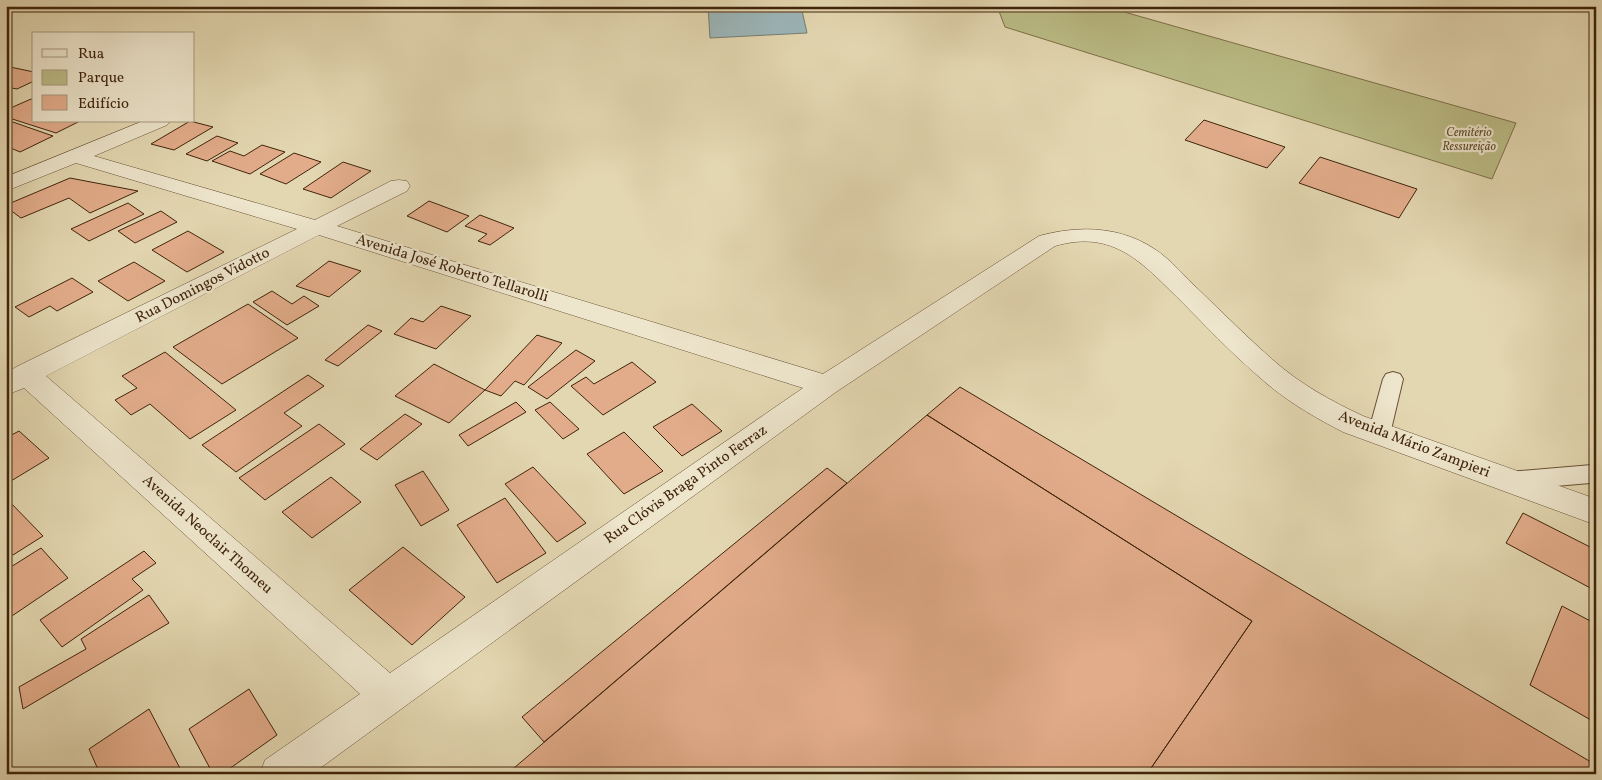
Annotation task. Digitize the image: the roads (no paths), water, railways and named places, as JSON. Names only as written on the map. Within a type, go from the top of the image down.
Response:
[{"type":"street","points":[[6,185],[158,122]]},
{"type":"street","name":"Avenida José Roberto Tellarolli","points":[[76,157],[319,228],[826,385]]},
{"type":"street","name":"Rua Domingos Vidotto","points":[[16,380],[400,186]]},
{"type":"street","name":"Rua Clóvis Braga Pinto Ferraz","points":[[280,774],[826,385],[1047,241],[1075,235],[1109,238]]},
{"type":"street","name":"Avenida Mário Zampieri","points":[[1109,238],[1149,256],[1265,368],[1290,388],[1319,407],[1353,424],[1596,512]]},
{"type":"street","name":"Avenida Neoclair Thomeu","points":[[16,380],[389,696]]},
{"type":"lane","points":[[1380,434],[1393,379]]},
{"type":"lane","points":[[1506,481],[1592,474],[1596,476]]},
{"type":"water","points":[[708,6],[801,6],[807,33],[710,38]]},
{"type":"park label","name":"Cemitério Ressureição","points":[[1469,140]]}]
